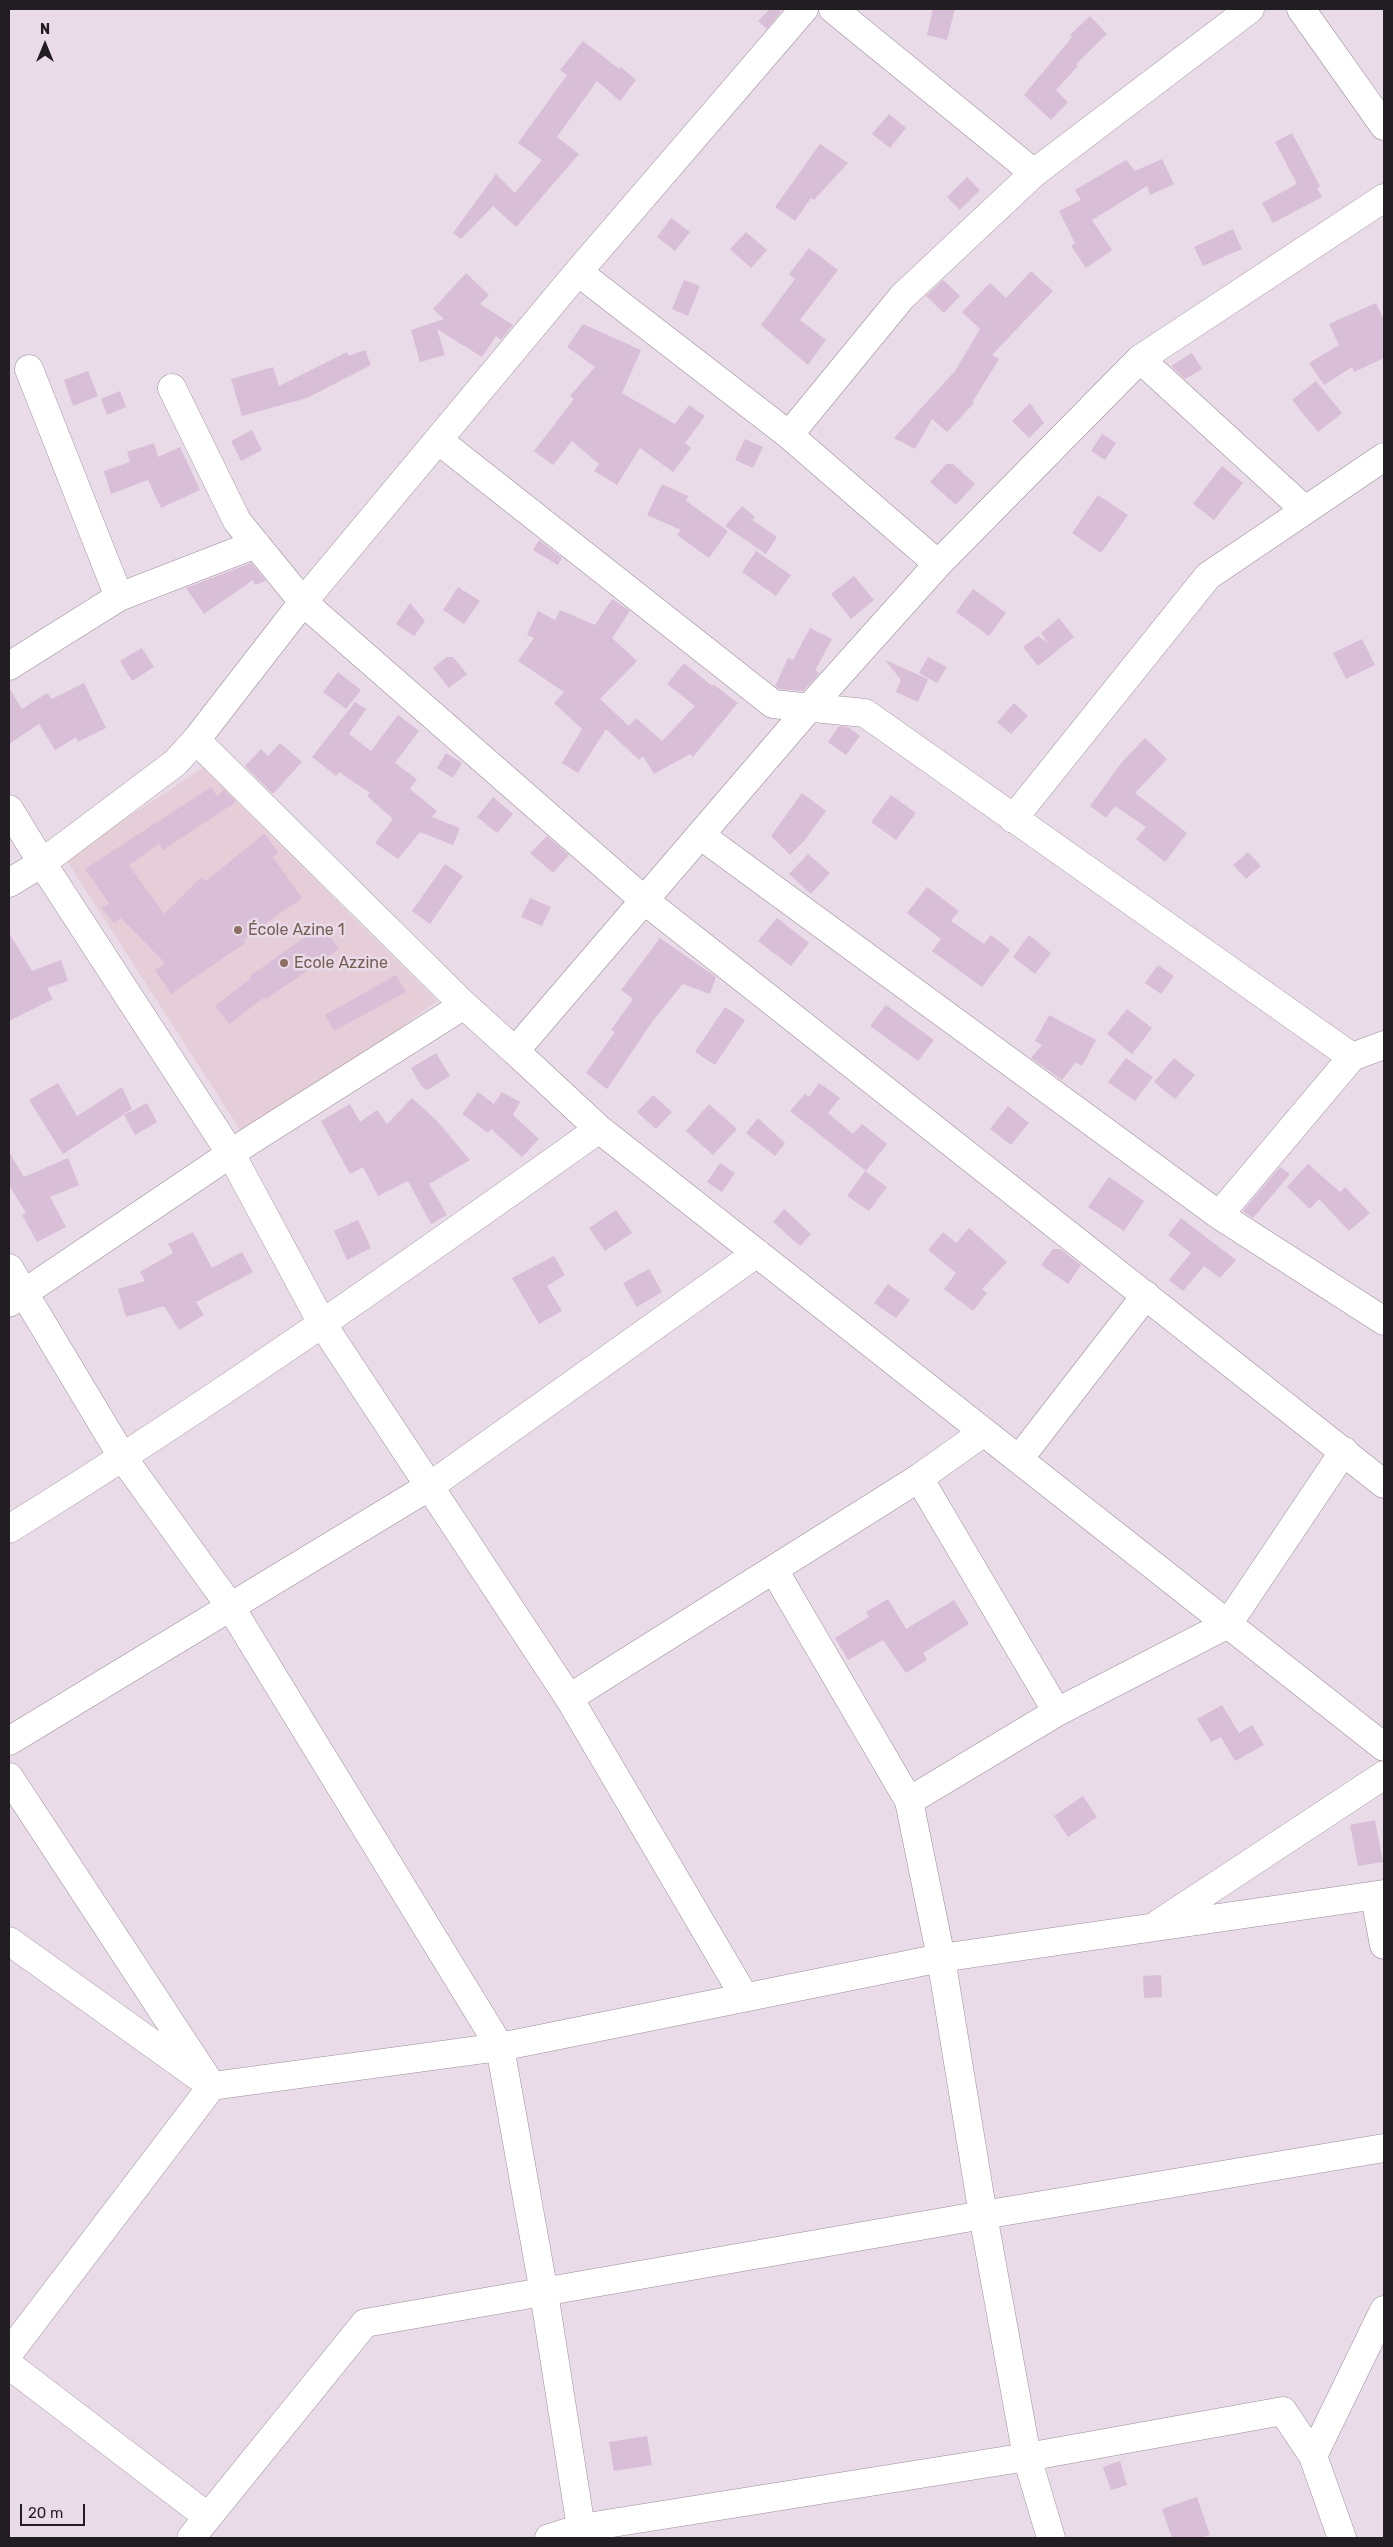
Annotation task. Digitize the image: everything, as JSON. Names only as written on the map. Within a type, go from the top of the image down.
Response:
[{"type":"street","points":[[9,884],[42,863],[174,763],[196,740],[303,602],[578,272],[804,9]]},
{"type":"street","points":[[833,9],[1034,173]]},
{"type":"street","points":[[789,435],[902,296],[1034,173],[1250,9]]},
{"type":"street","points":[[1301,9],[1384,126]]},
{"type":"street","points":[[515,1051],[809,708],[938,564],[1140,359],[1384,198]]},
{"type":"street","points":[[578,272],[789,435],[938,564]]},
{"type":"street","points":[[1140,359],[1305,510]]},
{"type":"street","points":[[29,369],[119,597]]},
{"type":"street","points":[[172,388],[237,521],[303,602],[644,900],[1384,1484]]},
{"type":"street","points":[[438,440],[772,704],[865,714],[1352,1057]]},
{"type":"street","points":[[1013,819],[1208,576],[1384,457]]},
{"type":"street","points":[[9,666],[119,597],[256,544]]},
{"type":"street","points":[[196,740],[464,1005],[599,1129],[1384,1747]]},
{"type":"street","points":[[9,809],[231,1154],[323,1324],[568,1698],[744,1996]]},
{"type":"street","points":[[700,835],[1219,1215],[1383,1317]]},
{"type":"street","points":[[16,1298],[231,1154],[464,1005]]},
{"type":"street","points":[[1219,1215],[1352,1057],[1384,1045]]},
{"type":"street","points":[[9,1529],[123,1458],[323,1324],[599,1129]]},
{"type":"street","points":[[9,1741],[430,1486],[757,1253]]},
{"type":"street","points":[[9,1268],[16,1298],[123,1458],[230,1606],[500,2047],[544,2293],[581,2528]]},
{"type":"street","points":[[1019,1459],[1146,1295]]},
{"type":"street","points":[[568,1698],[918,1478],[984,1432]]},
{"type":"street","points":[[909,1801],[1057,1712],[1228,1624],[1344,1451]]},
{"type":"street","points":[[918,1478],[1057,1712]]},
{"type":"street","points":[[774,1570],[909,1801],[941,1958],[983,2215],[1027,2457],[1051,2538]]},
{"type":"street","points":[[1151,1928],[1384,1775]]},
{"type":"street","points":[[9,1777],[212,2086]]},
{"type":"street","points":[[9,1941],[212,2086],[500,2047],[744,1996],[941,1958],[1379,1895],[1384,1945]]},
{"type":"street","points":[[9,2353],[212,2086]]},
{"type":"street","points":[[191,2538],[365,2323],[983,2215],[1384,2148]]},
{"type":"street","points":[[1313,2456],[1384,2310]]},
{"type":"street","points":[[9,2365],[208,2517]]},
{"type":"street","points":[[549,2538],[581,2528],[1027,2457],[1283,2411],[1313,2456],[1342,2538]]},
{"type":"shaded area","name":"École Azine 1","points":[[203,768],[437,1001],[248,1142],[65,858]]},
{"type":"building","points":[[770,9],[777,9],[781,12],[767,29],[758,21]]},
{"type":"building","points":[[933,9],[955,9],[947,40],[927,35]]},
{"type":"building","points":[[1090,16],[1107,34],[1076,64],[1078,66],[1056,90],[1068,102],[1051,120],[1024,95],[1072,37],[1070,35]]},
{"type":"building","points":[[583,41],[619,69],[621,67],[636,80],[620,101],[597,81],[557,137],[579,154],[516,227],[493,206],[461,239],[453,233],[496,174],[515,193],[542,160],[518,143],[567,75],[560,70]]},
{"type":"building","points":[[889,114],[906,128],[890,148],[872,134]]},
{"type":"building","points":[[1292,133],[1320,186],[1317,188],[1322,197],[1273,223],[1262,203],[1297,184],[1275,142]]},
{"type":"building","points":[[820,144],[848,163],[814,200],[811,198],[795,221],[775,207]]},
{"type":"building","points":[[1162,159],[1174,184],[1150,195],[1147,186],[1092,220],[1112,250],[1086,268],[1071,246],[1075,243],[1059,211],[1081,200],[1075,190],[1126,160],[1135,171]]},
{"type":"building","points":[[967,177],[980,190],[960,210],[947,197]]},
{"type":"building","points":[[671,218],[690,232],[675,251],[657,237]]},
{"type":"building","points":[[1233,229],[1242,249],[1203,266],[1194,247]]},
{"type":"building","points":[[746,232],[767,250],[751,268],[730,249]]},
{"type":"building","points":[[809,248],[838,270],[800,320],[826,340],[808,365],[761,325],[795,279],[789,274]]},
{"type":"building","points":[[1031,271],[1053,291],[992,355],[999,359],[973,401],[974,403],[947,432],[932,419],[915,449],[894,438],[955,371],[980,329],[962,312],[990,283],[1006,298]]},
{"type":"building","points":[[466,273],[489,295],[480,304],[513,325],[501,340],[496,336],[482,357],[437,329],[445,355],[420,362],[411,330],[444,319],[433,309]]},
{"type":"building","points":[[684,280],[700,286],[688,316],[672,309]]},
{"type":"building","points":[[943,280],[960,296],[944,313],[926,296]]},
{"type":"building","points":[[1376,303],[1384,320],[1384,358],[1354,372],[1352,367],[1324,385],[1309,363],[1339,345],[1329,324]]},
{"type":"building","points":[[583,324],[641,350],[622,393],[675,424],[689,405],[705,416],[685,443],[691,448],[673,472],[640,448],[617,485],[594,471],[599,464],[572,441],[553,465],[534,451],[574,399],[570,396],[595,367],[567,347]]},
{"type":"building","points":[[365,350],[371,365],[307,398],[242,416],[231,379],[273,367],[279,386],[347,352],[349,356]]},
{"type":"building","points":[[1192,353],[1202,369],[1185,379],[1171,366]]},
{"type":"building","points":[[88,371],[98,396],[73,406],[64,380]]},
{"type":"building","points":[[1316,381],[1342,413],[1318,432],[1292,400]]},
{"type":"building","points":[[120,391],[126,407],[107,415],[101,399]]},
{"type":"building","points":[[1030,403],[1044,423],[1029,438],[1012,421]]},
{"type":"building","points":[[252,430],[262,450],[241,461],[231,441]]},
{"type":"building","points":[[1102,434],[1116,443],[1105,460],[1091,451]]},
{"type":"building","points":[[745,439],[763,447],[753,468],[735,460]]},
{"type":"building","points":[[154,443],[158,457],[180,447],[200,490],[161,508],[148,480],[111,494],[104,471],[130,462],[127,452]]},
{"type":"building","points":[[946,464],[953,464],[975,484],[956,505],[930,482]]},
{"type":"building","points":[[1222,466],[1243,483],[1214,520],[1193,504]]},
{"type":"building","points":[[662,484],[688,496],[686,501],[728,531],[709,558],[677,535],[681,530],[647,515]]},
{"type":"building","points":[[1098,495],[1128,515],[1101,553],[1072,533]]},
{"type":"building","points":[[742,506],[755,517],[752,520],[777,537],[766,554],[725,526]]},
{"type":"building","points":[[539,540],[562,558],[558,565],[533,550]]},
{"type":"building","points":[[756,551],[791,575],[776,596],[742,572]]},
{"type":"building","points":[[251,563],[266,581],[255,585],[253,580],[204,614],[186,588]]},
{"type":"building","points":[[854,576],[874,600],[851,619],[831,594]]},
{"type":"building","points":[[458,587],[480,601],[464,624],[443,610]]},
{"type":"building","points":[[973,589],[1006,613],[989,636],[956,612]]},
{"type":"building","points":[[612,599],[630,611],[612,638],[637,661],[600,699],[629,726],[636,718],[662,741],[695,706],[667,684],[684,663],[712,686],[713,684],[738,703],[693,757],[690,754],[654,774],[643,756],[639,760],[606,729],[578,773],[562,763],[582,729],[554,703],[564,692],[518,661],[534,638],[527,635],[538,611],[555,620],[560,610],[595,625]]},
{"type":"building","points":[[410,603],[425,621],[414,636],[396,624]]},
{"type":"building","points":[[1059,618],[1074,637],[1038,666],[1023,647],[1038,636],[1048,643],[1041,633]]},
{"type":"building","points":[[810,628],[832,639],[815,671],[819,672],[818,675],[803,691],[779,689],[775,686],[788,658],[793,660]]},
{"type":"building","points":[[1362,639],[1375,665],[1346,679],[1333,653]]},
{"type":"building","points":[[142,648],[154,667],[132,681],[120,661]]},
{"type":"building","points":[[447,657],[453,657],[467,674],[449,688],[433,668]]},
{"type":"building","points":[[928,657],[947,667],[937,683],[919,673]]},
{"type":"building","points":[[885,660],[928,679],[918,702],[896,692],[901,680]]},
{"type":"building","points":[[338,672],[361,690],[346,709],[323,692]]},
{"type":"building","points":[[84,683],[106,728],[78,742],[76,737],[55,750],[39,724],[9,744],[9,688],[22,709],[47,693],[52,699]]},
{"type":"building","points":[[355,702],[366,709],[349,734],[371,751],[398,715],[419,731],[395,763],[417,779],[410,789],[437,811],[432,817],[460,828],[453,845],[420,832],[398,859],[375,843],[393,819],[367,796],[370,793],[339,772],[336,776],[312,757]]},
{"type":"building","points":[[1014,703],[1028,716],[1011,734],[997,722]]},
{"type":"building","points":[[839,726],[848,727],[860,736],[846,755],[828,742]]},
{"type":"building","points":[[1145,738],[1167,759],[1135,793],[1187,833],[1165,862],[1136,839],[1146,827],[1115,806],[1106,818],[1090,806],[1122,762]]},
{"type":"building","points":[[280,743],[302,762],[273,794],[245,766],[261,749],[268,756]]},
{"type":"building","points":[[446,753],[462,763],[453,778],[437,768]]},
{"type":"building","points":[[211,787],[217,796],[224,789],[236,802],[163,850],[159,844],[129,865],[164,914],[201,877],[206,881],[264,834],[279,853],[273,857],[302,898],[243,940],[245,943],[171,994],[155,970],[165,963],[121,918],[114,923],[102,908],[109,903],[85,869]]},
{"type":"building","points":[[802,793],[826,811],[804,841],[790,855],[771,836]]},
{"type":"building","points":[[891,795],[916,813],[896,840],[871,822]]},
{"type":"building","points":[[493,797],[513,814],[497,833],[477,817]]},
{"type":"building","points":[[547,836],[569,855],[553,873],[530,853]]},
{"type":"building","points":[[1248,852],[1261,866],[1246,879],[1233,865]]},
{"type":"building","points":[[808,854],[830,873],[811,894],[789,874]]},
{"type":"building","points":[[445,864],[463,876],[430,924],[412,911]]},
{"type":"building","points":[[927,887],[959,911],[951,921],[984,944],[991,935],[1010,950],[982,987],[932,951],[941,939],[907,913]]},
{"type":"building","points":[[530,898],[551,907],[542,926],[521,917]]},
{"type":"building","points":[[777,918],[809,943],[791,966],[758,941]]},
{"type":"building","points":[[322,925],[339,949],[266,999],[265,997],[229,1024],[215,1006],[251,978],[250,976]]},
{"type":"building","points":[[9,933],[32,971],[61,960],[68,981],[47,988],[53,999],[9,1021]]},
{"type":"building","points":[[1029,935],[1051,953],[1035,974],[1013,957]]},
{"type":"building","points":[[660,938],[716,977],[710,994],[683,984],[681,986],[652,1022],[607,1089],[586,1073],[615,1032],[611,1030],[633,999],[621,990]]},
{"type":"building","points":[[1158,965],[1174,976],[1161,994],[1145,983]]},
{"type":"building","points":[[396,975],[406,992],[334,1031],[325,1015]]},
{"type":"building","points":[[886,1005],[934,1040],[918,1061],[870,1026]]},
{"type":"building","points":[[725,1007],[745,1020],[715,1065],[695,1052]]},
{"type":"building","points":[[1127,1009],[1152,1028],[1132,1054],[1107,1034]]},
{"type":"building","points":[[1049,1015],[1096,1040],[1082,1066],[1076,1062],[1062,1080],[1031,1058],[1042,1045],[1035,1041]]},
{"type":"building","points":[[436,1053],[450,1076],[427,1090],[421,1086],[411,1068]]},
{"type":"building","points":[[1126,1058],[1153,1077],[1135,1101],[1108,1082]]},
{"type":"building","points":[[1174,1058],[1195,1075],[1175,1099],[1154,1082]]},
{"type":"building","points":[[58,1083],[77,1116],[122,1087],[132,1109],[63,1154],[29,1100]]},
{"type":"building","points":[[819,1083],[840,1098],[828,1113],[853,1134],[862,1124],[887,1144],[866,1171],[790,1111],[805,1094],[809,1097]]},
{"type":"building","points":[[478,1092],[494,1104],[502,1092],[520,1102],[513,1115],[539,1139],[522,1157],[491,1129],[488,1133],[462,1114]]},
{"type":"building","points":[[653,1095],[672,1112],[656,1129],[637,1112]]},
{"type":"building","points":[[412,1098],[437,1121],[470,1160],[429,1184],[447,1215],[431,1224],[408,1181],[378,1196],[363,1167],[350,1174],[321,1121],[350,1104],[360,1122],[377,1110],[387,1124]]},
{"type":"building","points":[[147,1103],[157,1122],[135,1135],[124,1115]]},
{"type":"building","points":[[709,1104],[737,1129],[713,1155],[686,1131]]},
{"type":"building","points":[[1008,1106],[1029,1123],[1011,1145],[990,1129]]},
{"type":"building","points":[[758,1118],[785,1143],[775,1156],[746,1133]]},
{"type":"building","points":[[9,1152],[24,1177],[68,1158],[79,1185],[50,1197],[66,1227],[37,1242],[22,1215],[26,1213],[9,1185]]},
{"type":"building","points":[[720,1163],[735,1173],[722,1192],[707,1182]]},
{"type":"building","points":[[1308,1164],[1340,1192],[1345,1187],[1370,1213],[1349,1231],[1319,1199],[1310,1209],[1287,1187]]},
{"type":"building","points":[[1280,1167],[1290,1174],[1253,1218],[1243,1211]]},
{"type":"building","points":[[865,1171],[887,1187],[869,1211],[847,1196]]},
{"type":"building","points":[[1109,1177],[1144,1201],[1124,1231],[1088,1207]]},
{"type":"building","points":[[784,1209],[811,1234],[800,1246],[773,1222]]},
{"type":"building","points":[[616,1210],[632,1233],[605,1251],[589,1228]]},
{"type":"building","points":[[1181,1218],[1236,1260],[1220,1278],[1204,1266],[1183,1291],[1169,1280],[1191,1253],[1168,1235]]},
{"type":"building","points":[[358,1220],[371,1248],[347,1260],[334,1231]]},
{"type":"building","points":[[969,1228],[1007,1262],[982,1289],[987,1293],[973,1311],[944,1289],[956,1273],[928,1250],[943,1232],[956,1243]]},
{"type":"building","points":[[193,1232],[212,1268],[242,1252],[253,1272],[196,1302],[204,1315],[179,1330],[164,1306],[126,1317],[118,1289],[145,1281],[140,1272],[173,1253],[168,1244]]},
{"type":"building","points":[[1053,1249],[1060,1249],[1081,1265],[1068,1284],[1041,1265]]},
{"type":"building","points":[[554,1256],[565,1275],[547,1286],[562,1311],[539,1324],[512,1278]]},
{"type":"building","points":[[649,1269],[662,1292],[637,1307],[623,1283]]},
{"type":"building","points":[[888,1284],[910,1300],[896,1318],[874,1303]]},
{"type":"building","points":[[888,1599],[906,1629],[954,1600],[969,1624],[923,1653],[927,1660],[906,1673],[883,1640],[848,1660],[835,1638],[869,1617],[866,1612]]},
{"type":"building","points":[[1222,1705],[1239,1733],[1252,1725],[1264,1745],[1235,1761],[1221,1737],[1211,1742],[1197,1719]]},
{"type":"building","points":[[1083,1796],[1097,1817],[1068,1837],[1054,1816]]},
{"type":"building","points":[[1375,1820],[1383,1862],[1358,1866],[1350,1825]]},
{"type":"building","points":[[1161,1975],[1162,1997],[1144,1998],[1143,1976]]},
{"type":"building","points":[[647,2436],[652,2465],[614,2471],[609,2442]]},
{"type":"building","points":[[1120,2461],[1127,2485],[1111,2490],[1103,2467]]},
{"type":"building","points":[[1197,2497],[1210,2535],[1200,2538],[1172,2538],[1162,2509]]},
{"type":"place","name":"École Azine 1","points":[[238,930]]},
{"type":"place","name":"Ecole Azzine","points":[[284,963]]}]
